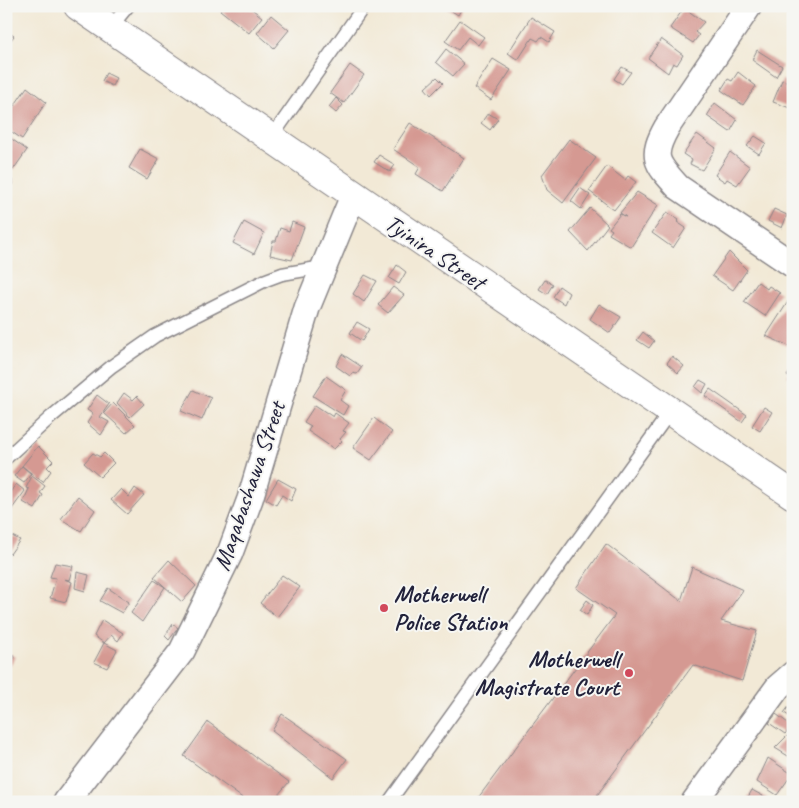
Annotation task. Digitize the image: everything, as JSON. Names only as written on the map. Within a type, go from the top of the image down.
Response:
[{"type":"street","name":"Tyinira Street","points":[[78,6],[352,196],[793,495]]},
{"type":"street","points":[[749,6],[667,127],[657,145],[657,158],[664,172],[678,187],[793,265]]},
{"type":"street","name":"Maqabashawa Street","points":[[66,802],[182,651],[195,628],[230,553],[250,499],[304,317],[352,196]]},
{"type":"street","points":[[694,802],[778,687],[793,674]]},
{"type":"lane","points":[[110,28],[128,6]]},
{"type":"lane","points":[[270,138],[364,6]]},
{"type":"lane","points":[[6,458],[99,377],[155,336],[266,280],[282,274],[323,267]]},
{"type":"lane","points":[[389,802],[670,412]]},
{"type":"building","points":[[223,6],[248,6],[262,17],[249,33],[220,10]]},
{"type":"building","points":[[444,6],[463,6],[458,15]]},
{"type":"building","points":[[783,6],[793,6],[793,18],[780,10]]},
{"type":"building","points":[[684,8],[704,22],[695,32],[699,35],[693,43],[670,28]]},
{"type":"building","points":[[271,15],[289,30],[274,48],[257,33]]},
{"type":"building","points":[[531,17],[555,32],[549,42],[541,37],[538,41],[532,38],[518,60],[508,53]]},
{"type":"building","points":[[460,20],[484,37],[478,45],[468,37],[458,50],[445,41]]},
{"type":"building","points":[[6,31],[14,36],[6,46]]},
{"type":"building","points":[[661,39],[683,55],[677,65],[673,63],[668,73],[648,58]]},
{"type":"building","points":[[446,49],[464,64],[453,76],[436,62]]},
{"type":"building","points":[[757,50],[782,66],[776,77],[752,60]]},
{"type":"building","points":[[493,59],[511,70],[491,100],[474,88]]},
{"type":"building","points":[[350,65],[364,75],[344,103],[330,93]]},
{"type":"building","points":[[622,67],[631,72],[622,84],[614,79]]},
{"type":"building","points":[[738,72],[756,86],[743,105],[721,90],[728,79],[732,81]]},
{"type":"building","points":[[106,73],[116,78],[112,86],[102,81]]},
{"type":"building","points":[[437,77],[443,83],[431,95],[425,88]]},
{"type":"building","points":[[782,80],[793,83],[793,109],[773,102]]},
{"type":"building","points":[[27,87],[46,102],[22,139],[6,128],[6,118]]},
{"type":"building","points":[[336,98],[343,105],[336,113],[329,107]]},
{"type":"building","points":[[715,103],[737,120],[730,132],[707,116]]},
{"type":"building","points":[[488,113],[498,119],[490,130],[481,123]]},
{"type":"building","points":[[410,123],[464,158],[443,191],[416,174],[420,167],[393,149]]},
{"type":"building","points":[[697,134],[716,148],[702,170],[690,164],[692,160],[683,154]]},
{"type":"building","points":[[6,135],[27,150],[13,170],[6,166]]},
{"type":"building","points":[[755,136],[766,143],[759,154],[747,146]]},
{"type":"building","points":[[569,139],[596,158],[563,203],[547,190],[542,175]]},
{"type":"building","points":[[140,149],[159,159],[147,179],[129,168]]},
{"type":"building","points":[[730,152],[750,167],[737,185],[727,179],[725,182],[715,175]]},
{"type":"building","points":[[379,155],[395,165],[390,172],[374,162]]},
{"type":"building","points":[[607,166],[625,180],[628,176],[636,182],[614,210],[589,191]]},
{"type":"building","points":[[6,176],[14,182],[6,192]]},
{"type":"building","points":[[580,188],[590,195],[581,209],[571,201]]},
{"type":"building","points":[[637,192],[658,205],[631,247],[609,234],[612,230],[609,228],[620,214],[626,217],[620,213]]},
{"type":"building","points":[[590,208],[608,225],[588,251],[570,232]]},
{"type":"building","points":[[774,209],[787,215],[782,228],[768,221]]},
{"type":"building","points":[[667,212],[679,220],[677,222],[686,228],[673,248],[652,233]]},
{"type":"building","points":[[244,222],[264,233],[254,254],[233,243]]},
{"type":"building","points":[[292,222],[304,227],[292,260],[270,255],[273,241],[276,241],[280,228],[289,231]]},
{"type":"building","points":[[729,252],[747,270],[733,290],[712,276]]},
{"type":"building","points":[[397,265],[406,272],[399,284],[389,278]]},
{"type":"building","points":[[365,275],[377,281],[364,302],[353,294]]},
{"type":"building","points":[[545,280],[553,284],[547,294],[539,289]]},
{"type":"building","points":[[758,282],[767,289],[769,286],[780,293],[765,316],[744,302]]},
{"type":"building","points":[[559,286],[569,293],[564,304],[553,297]]},
{"type":"building","points":[[393,287],[404,295],[388,313],[378,305]]},
{"type":"building","points":[[791,297],[793,298],[791,347],[766,336]]},
{"type":"building","points":[[599,304],[621,317],[610,333],[590,319]]},
{"type":"building","points":[[357,322],[369,329],[362,341],[350,333]]},
{"type":"building","points":[[643,332],[654,341],[649,348],[637,340]]},
{"type":"building","points":[[342,354],[362,367],[357,374],[352,373],[350,376],[336,366]]},
{"type":"building","points":[[672,356],[684,366],[678,373],[667,363]]},
{"type":"building","points":[[793,367],[793,380],[787,376]]},
{"type":"building","points":[[326,376],[346,390],[340,400],[348,406],[343,415],[313,396]]},
{"type":"building","points":[[700,380],[707,384],[702,393],[695,387]]},
{"type":"building","points":[[710,389],[747,415],[742,422],[705,396]]},
{"type":"building","points":[[193,390],[211,398],[202,420],[181,411]]},
{"type":"building","points":[[124,393],[133,400],[137,396],[144,404],[130,417],[117,403]]},
{"type":"building","points":[[97,395],[109,404],[100,417],[109,422],[101,435],[87,423],[93,414],[87,410]]},
{"type":"building","points":[[113,403],[135,425],[126,433],[104,413]]},
{"type":"building","points":[[315,405],[333,417],[335,413],[349,423],[343,431],[346,432],[340,439],[342,441],[334,449],[308,431],[311,426],[304,422]]},
{"type":"building","points":[[764,407],[772,412],[760,431],[752,426]]},
{"type":"building","points":[[374,418],[392,432],[371,460],[353,448]]},
{"type":"building","points":[[38,446],[53,461],[47,467],[51,471],[43,482],[22,466]]},
{"type":"building","points":[[93,453],[100,457],[104,453],[114,463],[100,477],[84,463]]},
{"type":"building","points":[[22,466],[31,474],[24,483],[14,476]]},
{"type":"building","points":[[32,476],[45,486],[40,493],[43,495],[35,509],[23,502],[29,489],[26,488]]},
{"type":"building","points":[[278,479],[296,489],[291,501],[282,495],[276,505],[266,499]]},
{"type":"building","points":[[16,484],[25,491],[9,513],[6,512],[6,498]]},
{"type":"building","points":[[135,488],[144,495],[127,514],[111,500],[121,489],[129,497]]},
{"type":"building","points":[[78,496],[95,510],[81,531],[61,519]]},
{"type":"building","points":[[6,533],[20,540],[10,554],[6,551]]},
{"type":"building","name":"Motherwell Magistrate Court","points":[[606,544],[681,601],[692,567],[743,590],[721,621],[757,631],[742,681],[693,665],[592,802],[475,802],[615,615],[576,588]]},
{"type":"building","points":[[169,560],[196,586],[182,602],[154,577]]},
{"type":"building","points":[[55,563],[73,566],[69,580],[64,579],[72,582],[66,602],[50,598],[56,578],[50,577]]},
{"type":"building","points":[[77,572],[89,575],[85,591],[75,588]]},
{"type":"building","points":[[282,575],[300,587],[277,617],[260,603]]},
{"type":"building","points":[[154,580],[165,587],[142,622],[131,613]]},
{"type":"building","points":[[108,588],[129,602],[122,613],[100,601]]},
{"type":"building","points":[[587,600],[593,605],[587,615],[580,610]]},
{"type":"building","points":[[102,620],[123,633],[118,641],[111,635],[104,643],[94,636]]},
{"type":"building","points":[[173,624],[178,628],[169,640],[165,636]]},
{"type":"building","points":[[104,643],[117,650],[107,668],[94,662]]},
{"type":"building","points":[[6,651],[15,657],[6,672]]},
{"type":"building","points":[[790,705],[793,707],[793,718],[784,713]]},
{"type":"building","points":[[282,714],[347,759],[333,778],[272,731]]},
{"type":"building","points":[[776,714],[792,726],[785,734],[769,723]]},
{"type":"building","points":[[208,722],[289,782],[272,802],[248,802],[184,756]]},
{"type":"building","points":[[793,730],[793,759],[775,748]]},
{"type":"building","points":[[768,758],[792,774],[777,795],[757,782]]},
{"type":"building","points":[[752,790],[774,802],[741,802],[743,798],[747,799]]},
{"type":"place","name":"Motherwell Police Station","points":[[384,608]]},
{"type":"place","name":"Motherwell Magistrate Court","points":[[629,673]]}]
